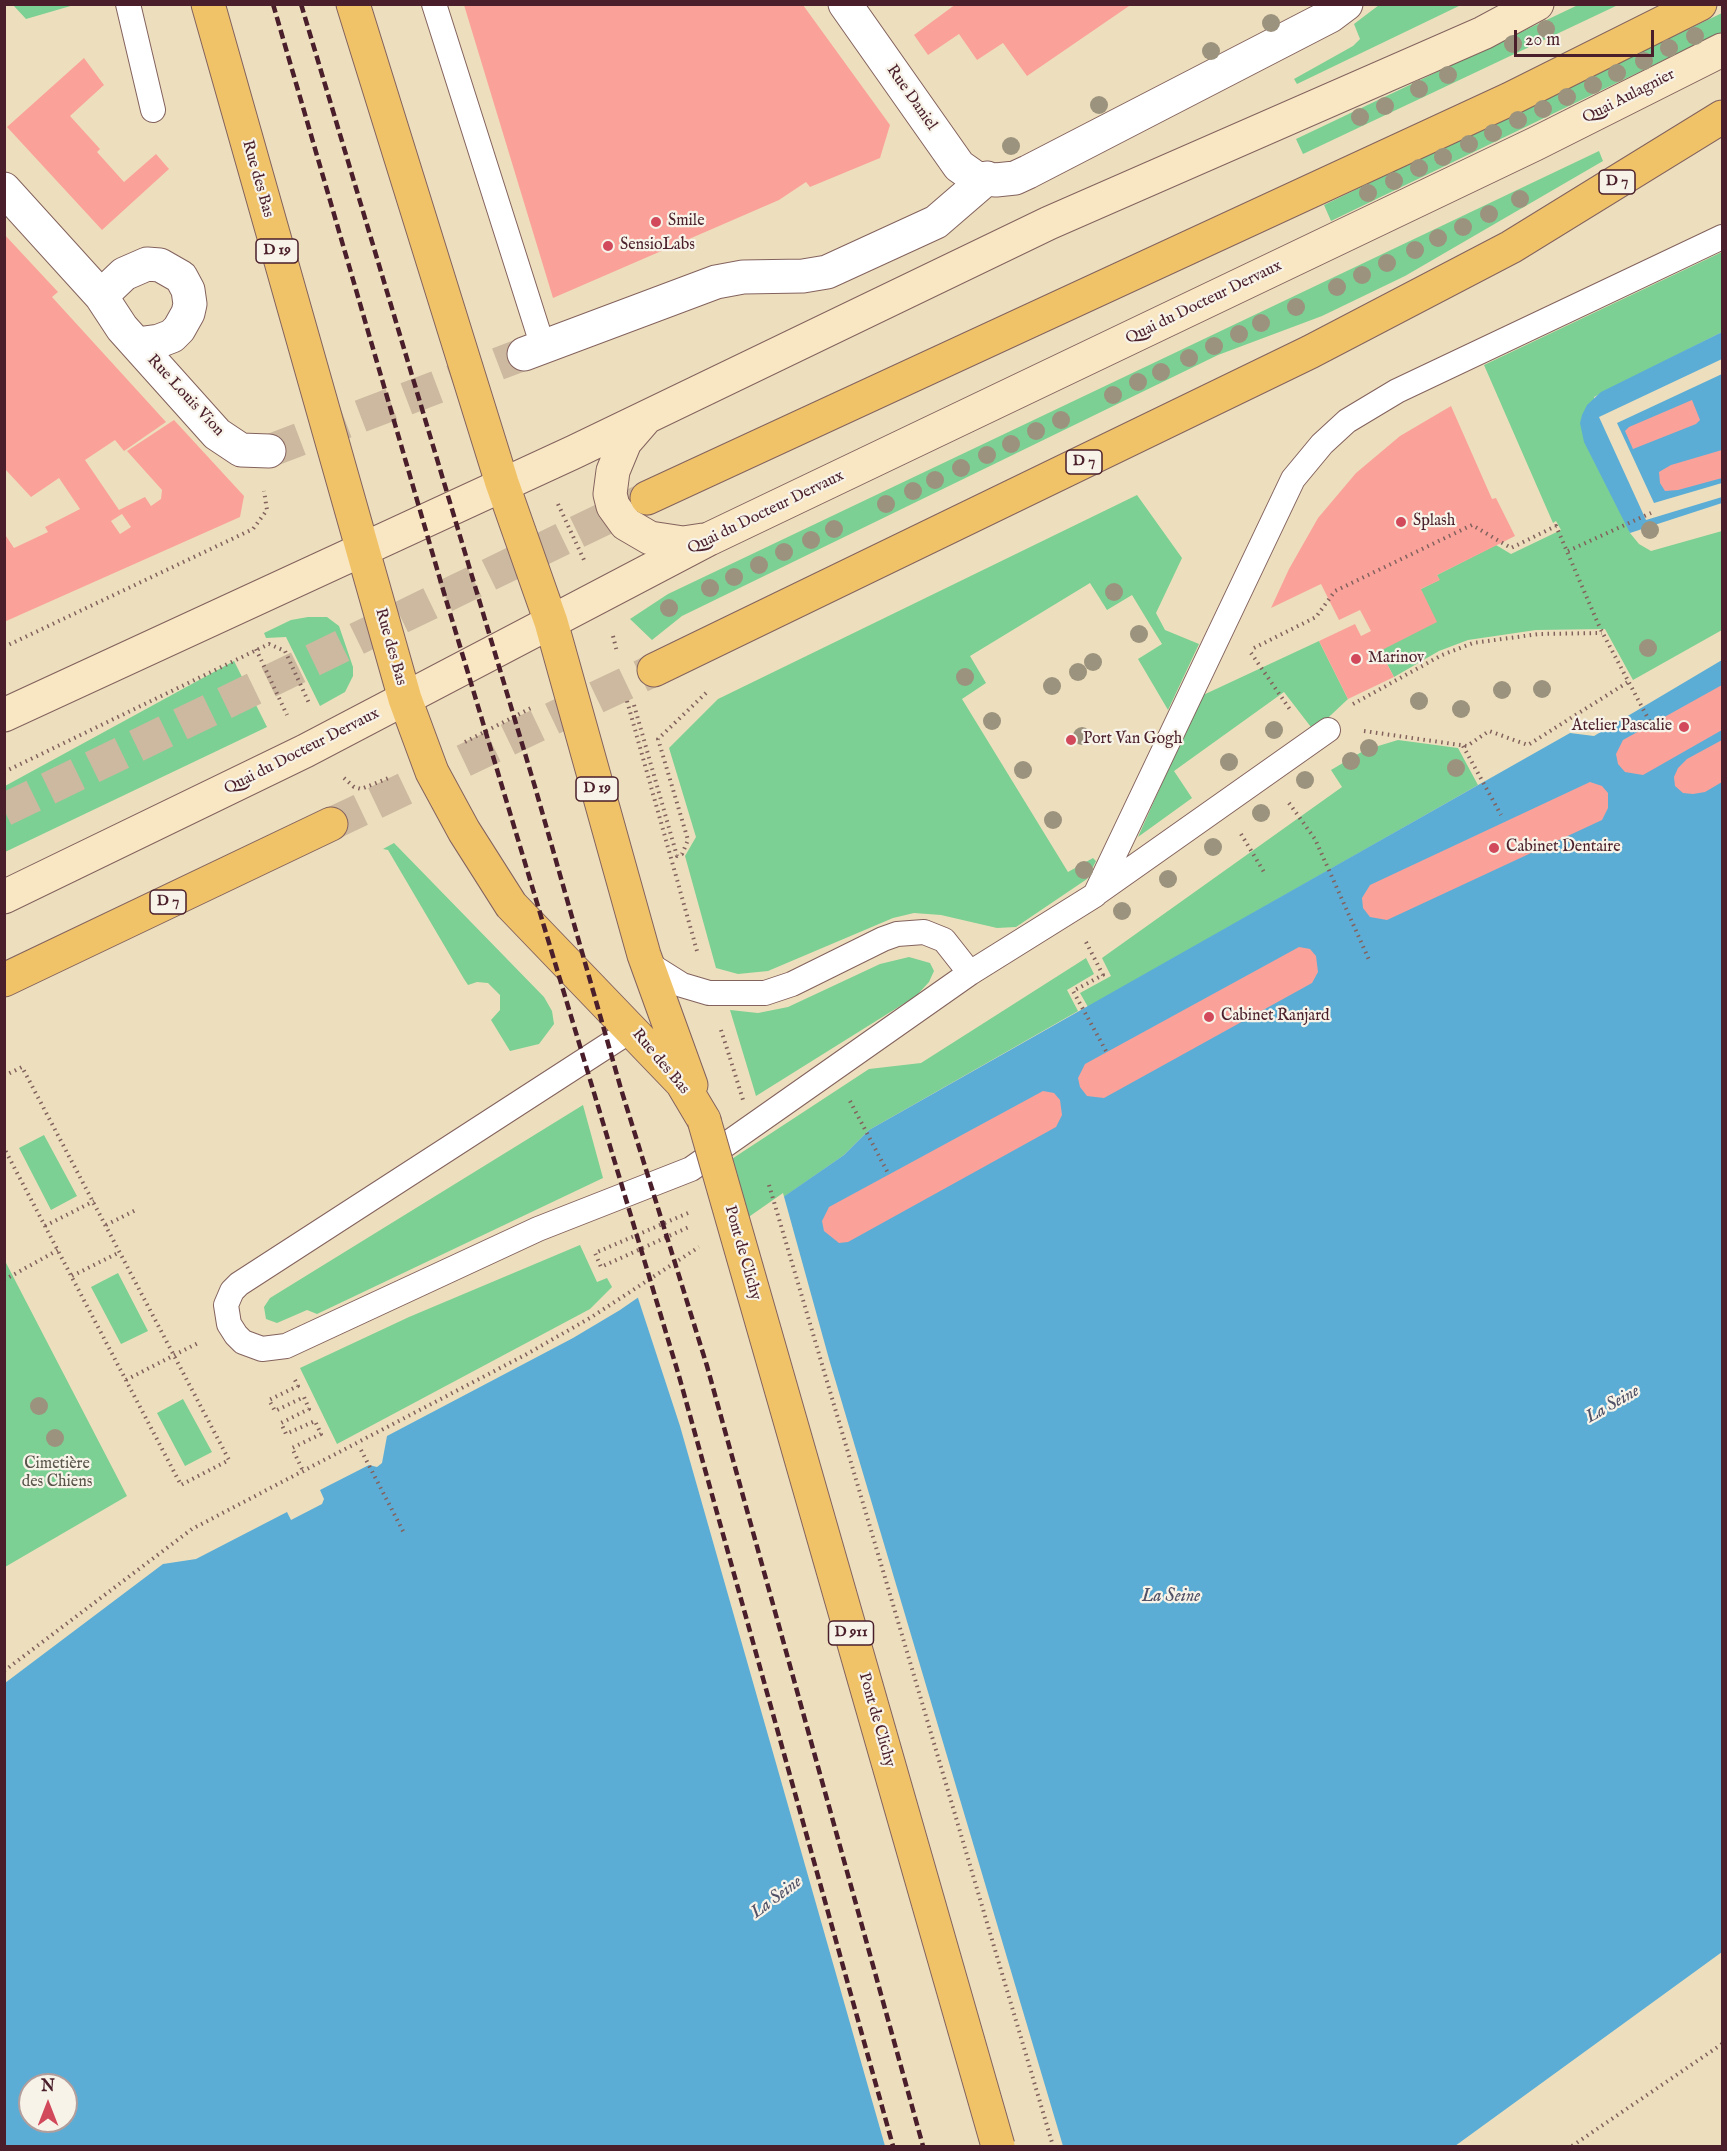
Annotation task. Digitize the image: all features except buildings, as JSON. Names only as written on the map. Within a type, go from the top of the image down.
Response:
[{"type":"main road","name":"Rue des Bas","points":[[208,4],[405,699],[432,772],[464,831],[511,905],[633,1029],[682,1083],[704,1120]]},
{"type":"main road","name":"Rue des Bas","points":[[353,4],[502,483],[551,622],[644,955],[704,1120]]},
{"type":"main road","points":[[4,715],[535,469],[1049,224],[1483,33],[1537,4]]},
{"type":"main road","points":[[647,498],[1510,99],[1700,4]]},
{"type":"main road","name":"Quai Aulagnier","points":[[1535,144],[1722,50]]},
{"type":"main road","name":"D 7","points":[[654,670],[1310,352],[1511,247],[1722,117]]},
{"type":"main road","name":"Quai du Docteur Dervaux","points":[[4,897],[316,746],[709,539],[1535,144]]},
{"type":"main road","points":[[649,414],[625,442],[613,471],[610,494],[613,506],[626,524],[650,538],[683,543],[709,539]]},
{"type":"main road","name":"D 7","points":[[4,980],[331,824]]},
{"type":"main road","name":"Pont de Clichy","points":[[704,1120],[998,2146]]},
{"type":"street","name":"Rue Daniel","points":[[845,4],[959,166],[976,178],[987,178]]},
{"type":"street","points":[[534,350],[717,282],[742,277],[803,276],[827,272],[936,222],[987,178],[1006,179],[1028,172],[1330,16],[1346,4]]},
{"type":"street","name":"Rue Louis Vion","points":[[4,189],[101,296],[122,328],[217,434],[255,451]]},
{"type":"street","name":"Rue Louis Vion","points":[[101,296],[124,274],[147,264],[160,265],[181,277],[188,290],[190,304],[179,329],[166,338],[137,344]]},
{"type":"lane","points":[[128,4],[153,110]]},
{"type":"lane","points":[[434,4],[534,350]]},
{"type":"lane","points":[[1095,895],[1293,479],[1322,444],[1347,421],[1397,391],[1722,237]]},
{"type":"lane","points":[[633,1029],[239,1284],[227,1300],[229,1324],[239,1339],[247,1345],[262,1349],[286,1346],[538,1229],[692,1168],[970,973],[1095,895],[1323,732]]},
{"type":"lane","points":[[644,955],[668,977],[682,985],[709,993],[765,993],[792,984],[883,939],[910,932],[924,932],[944,940],[970,973]]},
{"type":"path","points":[[4,647],[253,529],[263,517],[267,501],[261,486],[243,463],[255,451]]},
{"type":"path","points":[[535,469],[555,499],[602,595],[617,654]]},
{"type":"path","points":[[1568,551],[1651,513]]},
{"type":"path","points":[[1628,682],[1527,745],[1489,731],[1467,746],[1323,732],[1249,650],[1316,617],[1335,591],[1472,525],[1511,548],[1556,526],[1602,633],[1651,724]]},
{"type":"path","points":[[241,605],[249,638],[316,746],[354,787],[361,789],[382,782]]},
{"type":"path","points":[[1323,732],[1346,707],[1456,648],[1492,639],[1539,634],[1602,633]]},
{"type":"path","points":[[4,772],[269,644],[285,651],[316,746]]},
{"type":"path","points":[[633,699],[677,856],[682,854],[688,840],[658,739],[706,693],[717,687]]},
{"type":"path","points":[[625,690],[632,723],[709,993]]},
{"type":"path","points":[[470,740],[523,713]]},
{"type":"path","points":[[1463,745],[1501,815]]},
{"type":"path","points":[[1267,772],[1315,839],[1370,962]]},
{"type":"path","points":[[1101,971],[1103,975],[1073,991],[1106,1052]]},
{"type":"path","points":[[730,1058],[746,1112]]},
{"type":"path","points":[[4,1076],[22,1067],[230,1460],[182,1485],[4,1148]]},
{"type":"path","points":[[834,1069],[889,1175]]},
{"type":"path","points":[[692,1168],[703,1207],[595,1253],[601,1267],[698,1223]]},
{"type":"path","points":[[766,1178],[1053,2146]]},
{"type":"path","points":[[45,1226],[94,1201]]},
{"type":"path","points":[[106,1225],[136,1210]]},
{"type":"path","points":[[4,1671],[192,1529],[304,1473],[535,1350],[590,1318],[705,1243]]},
{"type":"path","points":[[4,1280],[58,1250]]},
{"type":"path","points":[[72,1276],[120,1251]]},
{"type":"path","points":[[126,1380],[206,1338]]},
{"type":"path","points":[[291,1372],[298,1386],[269,1400],[275,1411],[304,1397],[309,1409],[280,1423],[286,1434],[315,1420],[321,1434],[292,1448],[304,1473]]},
{"type":"path","points":[[361,1450],[405,1535]]},
{"type":"path","points":[[1572,2146],[1722,2044]]},
{"type":"green space","points":[[13,5],[74,5],[26,19]]},
{"type":"green space","points":[[1379,5],[1461,5],[1297,84],[1294,79],[1353,46],[1360,39],[1354,24]]},
{"type":"green space","points":[[1578,5],[1618,5],[1303,154],[1296,139]]},
{"type":"green space","points":[[1722,13],[1722,32],[1331,221],[1324,205]]},
{"type":"green space","points":[[1599,151],[1603,161],[1405,276],[1322,316],[1218,355],[682,616],[652,640],[630,619],[668,594]]},
{"type":"green space","points":[[1722,252],[1722,332],[1594,397],[1630,533],[1639,544],[1651,551],[1722,531],[1722,630],[1633,680],[1605,629],[1536,630],[1468,640],[1439,651],[1394,677],[1380,651],[1421,589],[1439,580],[1437,575],[1496,545],[1511,554],[1561,530],[1556,521],[1553,523],[1484,365]]},
{"type":"green space","points":[[1137,495],[1182,558],[1156,613],[1165,630],[1199,644],[1168,710],[1138,659],[1162,644],[1132,595],[1107,610],[1090,583],[970,656],[986,683],[962,699],[1068,872],[1093,858],[1096,861],[1087,879],[1016,927],[997,928],[941,915],[914,913],[893,918],[768,971],[738,974],[716,968],[685,856],[696,837],[669,748],[718,699]]},
{"type":"green space","points":[[327,617],[339,626],[353,667],[353,676],[345,692],[320,706],[286,637],[266,638],[264,633],[291,620]]},
{"type":"green space","points":[[1319,641],[1348,699],[1314,731],[1284,692],[1174,771],[1192,798],[1138,837],[1201,696]]},
{"type":"green space","points":[[234,661],[267,727],[5,852],[5,786]]},
{"type":"green space","points":[[1398,740],[1458,748],[1478,785],[1088,1007],[1080,993],[1111,976],[1102,958],[1342,787],[1331,770],[1365,750]]},
{"type":"green space","points":[[394,843],[544,997],[552,1011],[554,1024],[539,1044],[510,1051],[491,1020],[500,1010],[500,995],[488,983],[477,982],[468,985],[388,850],[383,849]]},
{"type":"green space","points":[[909,957],[930,963],[934,971],[929,982],[916,996],[756,1096],[730,1010],[758,1013],[788,1007],[880,964]]},
{"type":"green space","points":[[1086,958],[1094,974],[1067,990],[1078,1011],[869,1130],[844,1155],[738,1229],[718,1168],[869,1069],[921,1063]]},
{"type":"green space","points":[[583,1105],[603,1178],[317,1314],[307,1310],[277,1323],[266,1319],[264,1307],[270,1298]]},
{"type":"green space","points":[[44,1135],[77,1196],[51,1210],[19,1148]]},
{"type":"green space","points":[[580,1245],[597,1282],[607,1278],[612,1287],[590,1309],[337,1444],[300,1368],[409,1317]]},
{"type":"green space","name":"Cimetière des Chiens","points":[[4,1259],[127,1496],[5,1567],[4,1567]]},
{"type":"green space","points":[[118,1273],[148,1331],[121,1344],[91,1287]]},
{"type":"green space","points":[[183,1399],[212,1452],[185,1466],[157,1413]]},
{"type":"water","points":[[1722,332],[1722,503],[1630,533],[1584,442],[1580,423],[1582,415],[1587,405],[1601,392]]},
{"type":"water","name":"La Seine","points":[[1722,660],[1722,1952],[1455,2146],[5,2146],[5,1683],[163,1564],[196,1559],[287,1512],[291,1520],[322,1504],[324,1499],[320,1490],[369,1465],[377,1467],[382,1463],[387,1436],[573,1338],[620,1310],[844,1155],[869,1130],[1570,733],[1594,736]]},
{"type":"pier","points":[[1722,359],[1722,374],[1617,423],[1654,503],[1722,483],[1722,497],[1646,520],[1599,417]]},
{"type":"pier","points":[[783,1193],[829,1359],[1063,2146],[885,2146],[680,1426],[637,1295]]},
{"type":"tunnel","points":[[269,451],[524,354]]},
{"type":"tunnel","points":[[4,810],[643,500]]},
{"type":"tunnel","points":[[331,824],[654,670]]},
{"type":"railway","points":[[273,4],[444,593],[679,1376],[893,2146]]},
{"type":"railway","points":[[301,4],[535,787],[621,1089],[707,1366],[923,2146]]},
{"type":"place","name":"Smile","points":[[656,222]]},
{"type":"place","name":"SensioLabs","points":[[608,246]]},
{"type":"place","name":"Splash","points":[[1401,522]]},
{"type":"place","name":"Marinov","points":[[1356,659]]},
{"type":"place","name":"Atelier Pascalie","points":[[1684,727]]},
{"type":"place","name":"Port Van Gogh","points":[[1071,740]]},
{"type":"place","name":"Cabinet Dentaire","points":[[1494,848]]},
{"type":"place","name":"Cabinet Ranjard","points":[[1209,1017]]}]
